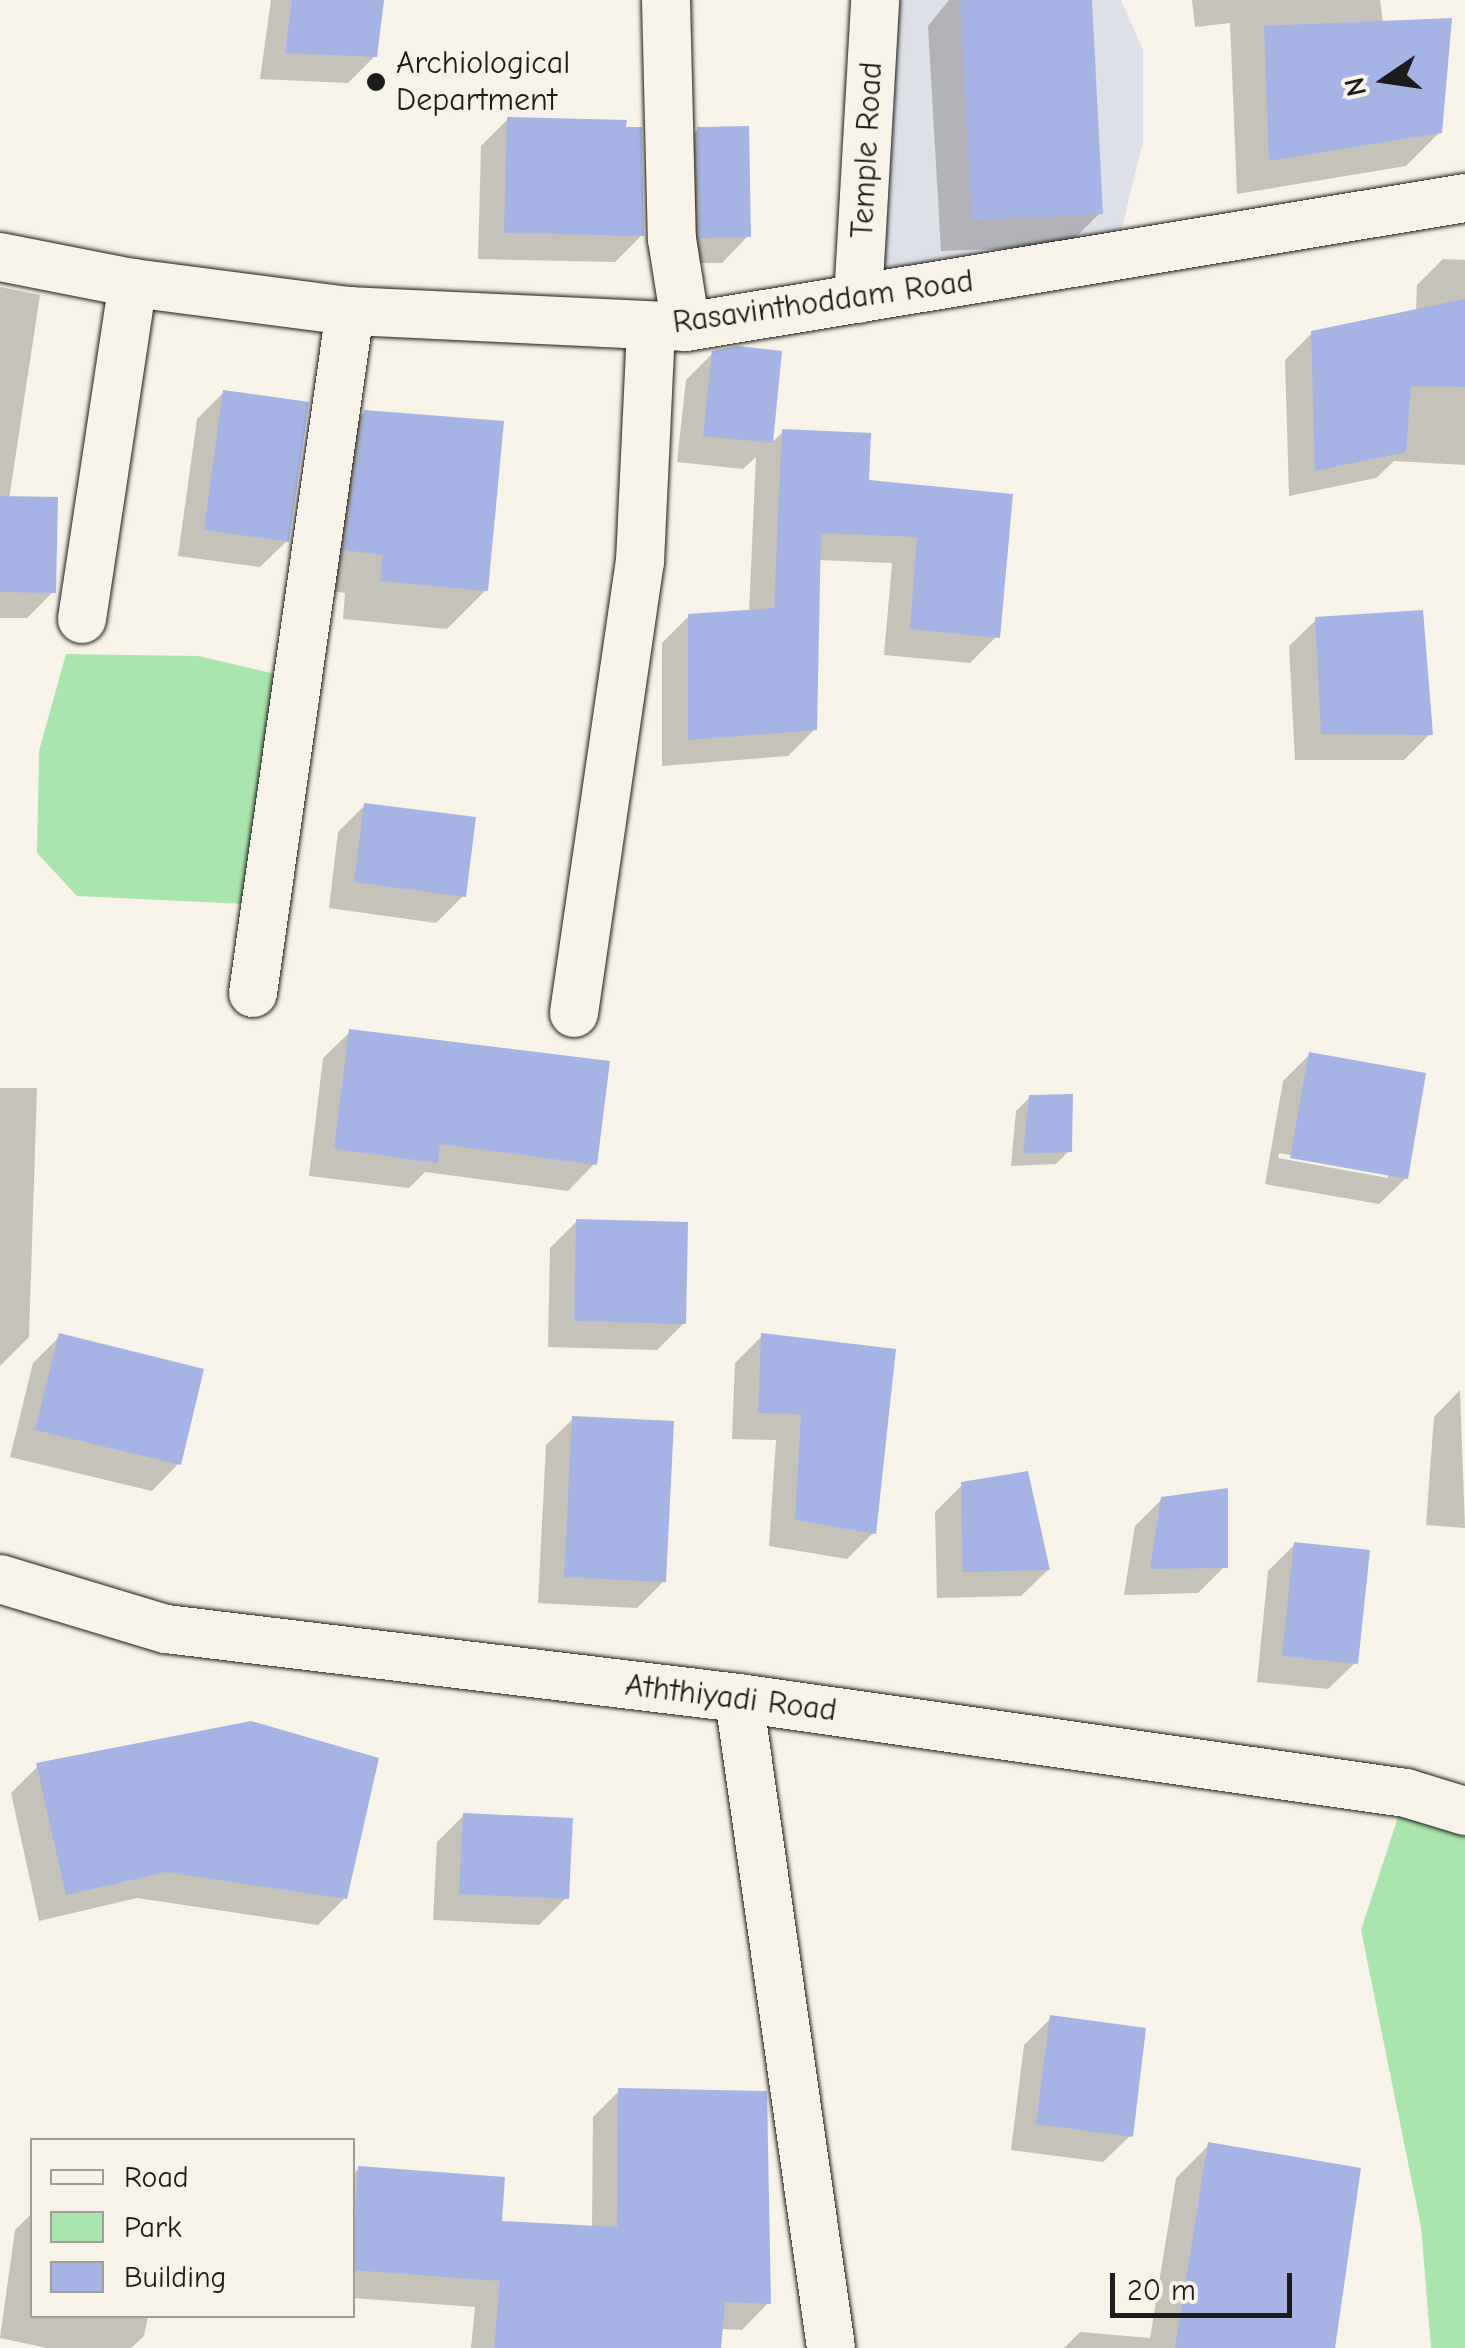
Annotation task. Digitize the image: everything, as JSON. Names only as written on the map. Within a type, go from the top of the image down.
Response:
[{"type":"street","points":[[574,1013],[640,562],[668,326],[672,239],[666,0]]},
{"type":"street","name":"Temple Road","points":[[858,300],[875,0]]},
{"type":"street","name":"Rasavinthoddam Road","points":[[0,257],[134,283],[350,311],[668,326],[858,300],[1465,198]]},
{"type":"street","points":[[82,620],[134,283]]},
{"type":"street","points":[[253,993],[350,311]]},
{"type":"street","name":"Aththiyadi Road","points":[[0,1579],[166,1629],[740,1698],[1406,1793],[1465,1811]]},
{"type":"street","points":[[740,1698],[831,2348]]},
{"type":"shaded area","points":[[875,0],[1121,0],[1143,50],[1143,141],[1115,257],[858,299]]},
{"type":"green space","points":[[66,654],[198,656],[293,678],[264,905],[77,896],[37,853],[39,751]]},
{"type":"green space","points":[[1406,1793],[1465,1811],[1465,2348],[1431,2348],[1421,2227],[1361,1930]]},
{"type":"building","points":[[292,0],[384,0],[377,57],[285,53]]},
{"type":"building","points":[[960,0],[1092,0],[1103,214],[972,220]]},
{"type":"building","points":[[1452,18],[1442,133],[1269,161],[1264,26]]},
{"type":"building","points":[[507,117],[627,120],[626,127],[642,127],[644,236],[504,233]]},
{"type":"building","points":[[749,126],[751,237],[700,238],[697,127]]},
{"type":"building","points":[[1465,299],[1465,387],[1411,386],[1406,452],[1315,471],[1311,331]]},
{"type":"building","points":[[738,346],[782,351],[773,443],[703,436],[712,351]]},
{"type":"building","points":[[223,390],[309,402],[289,542],[204,530]]},
{"type":"building","points":[[364,410],[504,421],[488,591],[380,581],[383,555],[344,550]]},
{"type":"building","points":[[782,429],[871,433],[869,480],[1013,494],[1000,638],[910,629],[917,537],[821,533],[817,730],[688,740],[688,614],[774,608]]},
{"type":"building","points":[[0,496],[58,497],[56,593],[0,592]]},
{"type":"building","points":[[1423,610],[1433,735],[1321,734],[1315,617]]},
{"type":"building","points":[[364,803],[476,817],[466,897],[354,882]]},
{"type":"building","points":[[349,1029],[610,1061],[597,1165],[440,1144],[438,1163],[334,1149]]},
{"type":"building","points":[[1309,1052],[1426,1073],[1408,1179],[1290,1158]]},
{"type":"building","points":[[1073,1094],[1072,1152],[1023,1154],[1029,1095]]},
{"type":"building","points":[[576,1219],[688,1222],[686,1324],[574,1321]]},
{"type":"building","points":[[59,1333],[204,1369],[181,1465],[35,1430]]},
{"type":"building","points":[[761,1333],[896,1349],[876,1534],[795,1520],[801,1414],[758,1413]]},
{"type":"building","points":[[572,1416],[674,1421],[666,1582],[564,1577]]},
{"type":"building","points":[[1028,1471],[1050,1570],[963,1572],[961,1482]]},
{"type":"building","points":[[1228,1488],[1228,1568],[1150,1569],[1161,1497]]},
{"type":"building","points":[[1294,1542],[1370,1550],[1358,1664],[1282,1656]]},
{"type":"building","points":[[251,1721],[379,1758],[347,1899],[166,1872],[66,1895],[36,1763]]},
{"type":"building","points":[[463,1813],[573,1818],[569,1899],[459,1894]]},
{"type":"building","points":[[1050,2015],[1146,2028],[1133,2137],[1036,2124]]},
{"type":"building","points":[[618,2088],[767,2091],[771,2304],[725,2302],[721,2348],[494,2348],[500,2281],[355,2270],[358,2166],[505,2177],[502,2221],[617,2227]]},
{"type":"building","points":[[1208,2142],[1361,2168],[1335,2348],[1175,2348]]},
{"type":"place","name":"Archiological Department","points":[[376,82]]}]
